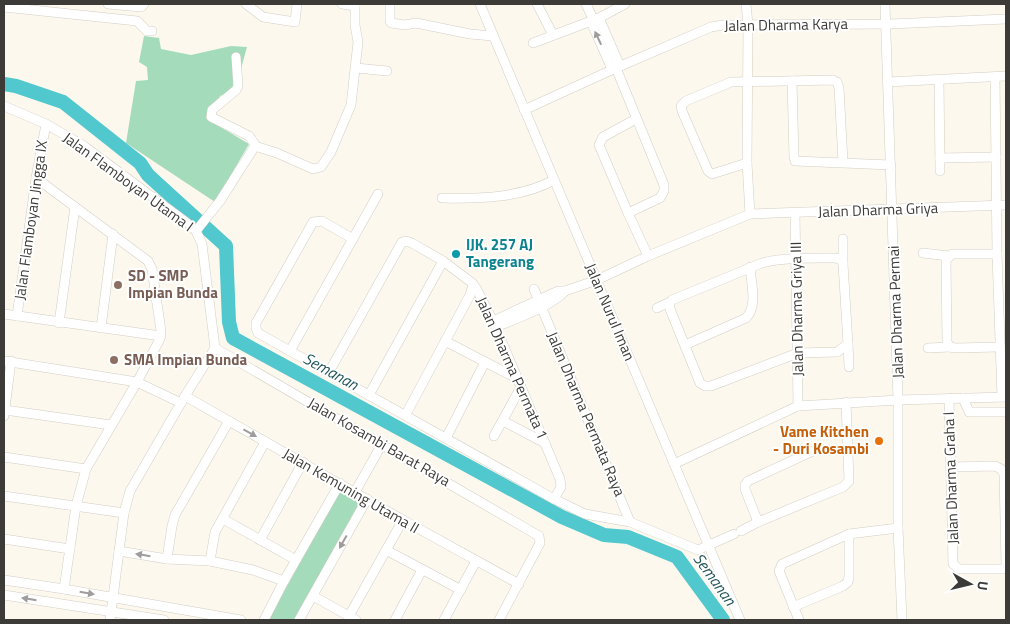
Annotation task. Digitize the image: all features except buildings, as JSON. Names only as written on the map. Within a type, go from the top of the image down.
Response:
[{"type":"street","points":[[108,4],[141,7],[144,4]]},
{"type":"street","points":[[137,21],[150,4]]},
{"type":"street","points":[[246,4],[263,17],[295,22],[298,4]]},
{"type":"street","points":[[236,57],[238,86],[236,90],[212,110],[211,117],[248,136],[256,146],[313,169],[321,167],[331,152],[351,105],[356,68],[358,42],[355,25],[355,5],[342,4]]},
{"type":"street","points":[[390,4],[390,21],[392,24],[405,25],[416,23],[470,34],[493,36]]},
{"type":"street","name":"Jalan Nurul Iman","points":[[480,4],[740,620]]},
{"type":"street","points":[[537,4],[553,35]]},
{"type":"street","points":[[586,4],[616,68],[636,120],[664,183],[664,189],[660,198],[628,213]]},
{"type":"street","points":[[533,43],[594,20],[625,4]]},
{"type":"street","points":[[494,324],[540,304],[558,291],[565,292],[597,280],[648,256],[750,214],[747,163],[748,24],[746,4]]},
{"type":"street","name":"Jalan Dharma Permai","points":[[885,4],[893,210],[898,400],[898,528],[902,620]]},
{"type":"street","points":[[4,7],[137,21],[146,31],[152,32]]},
{"type":"street","name":"Jalan Dharma Karya","points":[[524,110],[710,27],[748,24],[887,24],[1006,19]]},
{"type":"street","points":[[356,68],[387,71]]},
{"type":"street","points":[[888,82],[1006,76]]},
{"type":"street","points":[[674,464],[798,406],[846,402],[1004,397],[1000,347],[997,254],[1002,205],[996,157],[996,77]]},
{"type":"street","points":[[939,79],[940,171]]},
{"type":"street","points":[[747,163],[717,173],[712,174],[708,171],[682,111],[682,106],[686,101],[724,84],[747,81],[833,80],[837,82],[839,88],[843,162]]},
{"type":"street","points":[[792,81],[794,160],[799,162],[891,165]]},
{"type":"street","name":"Jalan Flamboyan Utama I","points":[[4,106],[46,124],[84,146],[197,230],[202,244],[216,348]]},
{"type":"street","points":[[636,120],[604,137],[599,144],[648,256]]},
{"type":"street","name":"Jalan Flamboyan Jingga IX","points":[[17,316],[36,178],[46,124]]},
{"type":"street","points":[[197,230],[220,201],[256,146]]},
{"type":"street","points":[[940,158],[996,157]]},
{"type":"street","points":[[36,178],[148,261],[151,265],[161,336],[137,382],[86,469],[76,506],[64,589]]},
{"type":"street","points":[[442,198],[472,199],[496,197],[537,188],[554,180]]},
{"type":"street","points":[[290,351],[378,194]]},
{"type":"street","name":"Jalan Dharma Griya","points":[[750,214],[1002,205]]},
{"type":"street","points":[[59,323],[75,207]]},
{"type":"street","name":"Jalan Dharma Griya III","points":[[795,213],[798,406]]},
{"type":"street","points":[[353,239],[322,220],[313,222],[256,323],[258,333],[406,414],[554,499],[585,514],[630,522],[698,550],[738,533],[758,522],[843,487],[849,481],[846,402]]},
{"type":"street","points":[[101,328],[113,234]]},
{"type":"street","points":[[843,239],[850,367]]},
{"type":"street","name":"Jalan Dharma Permata 1","points":[[329,372],[402,242],[406,241],[443,261],[473,284],[494,324],[560,479],[561,487],[554,499]]},
{"type":"street","points":[[923,253],[949,256],[952,254],[997,254]]},
{"type":"street","points":[[949,256],[946,260],[947,342],[950,347]]},
{"type":"street","points":[[657,308],[750,267],[773,260],[836,258],[841,260],[843,264]]},
{"type":"street","points":[[369,395],[443,261]]},
{"type":"street","points":[[685,345],[746,318],[753,306],[750,267]]},
{"type":"street","points":[[406,414],[470,295],[473,284]]},
{"type":"street","name":"Jalan Dharma Permata Raya","points":[[534,289],[630,522]]},
{"type":"street","points":[[670,302],[670,309],[700,383],[705,386],[711,386],[798,353],[837,352],[848,344]]},
{"type":"street","points":[[4,314],[161,336]]},
{"type":"street","points":[[446,341],[520,383],[494,436]]},
{"type":"street","points":[[928,348],[1000,347]]},
{"type":"street","points":[[112,607],[118,551],[130,490],[183,399],[216,348]]},
{"type":"street","name":"Jalan Kosambi Barat Raya","points":[[216,348],[538,535],[540,543],[519,584]]},
{"type":"street","points":[[7,361],[4,413],[111,425]]},
{"type":"street","name":"Jalan Kemuning Utama II","points":[[7,361],[137,382],[183,399],[229,421],[519,584]]},
{"type":"street","points":[[446,438],[485,362]]},
{"type":"street","name":"Jalan Dharma Graha I","points":[[948,398],[953,564],[959,568],[1006,567]]},
{"type":"street","points":[[963,398],[970,412],[1006,412]]},
{"type":"street","points":[[167,559],[175,515],[229,421]]},
{"type":"street","points":[[503,421],[545,444]]},
{"type":"street","points":[[210,561],[216,532],[265,442]]},
{"type":"street","points":[[355,492],[382,444]]},
{"type":"street","points":[[758,522],[745,489],[748,481],[813,451],[848,450]]},
{"type":"street","points":[[4,457],[86,469]]},
{"type":"street","points":[[260,540],[303,462]]},
{"type":"street","points":[[951,467],[995,466],[1001,468],[1004,474],[1006,567]]},
{"type":"street","points":[[264,620],[340,483]]},
{"type":"street","points":[[4,496],[124,513]]},
{"type":"street","points":[[299,620],[367,499]]},
{"type":"street","points":[[223,518],[296,560]]},
{"type":"street","points":[[312,596],[352,618],[403,520]]},
{"type":"street","points":[[799,620],[779,571],[780,566],[784,562],[850,534],[898,528]]},
{"type":"street","points":[[793,607],[843,586],[848,582],[850,534]]},
{"type":"street","points":[[4,539],[70,548]]},
{"type":"street","points":[[386,550],[460,590]]},
{"type":"street","points":[[118,551],[167,559],[210,561],[253,570],[284,581]]},
{"type":"street","points":[[444,620],[476,561]]},
{"type":"street","points":[[395,620],[422,570]]},
{"type":"street","points":[[4,580],[64,589],[112,607],[164,620]]},
{"type":"street","points":[[499,620],[519,584]]},
{"type":"street","points":[[4,595],[241,620]]},
{"type":"green space","points":[[144,36],[159,38],[161,49],[191,55],[231,46],[247,47],[235,90],[220,96],[207,119],[249,144],[215,202],[126,143],[136,81],[148,80],[147,67],[139,62]]},
{"type":"green space","points":[[340,491],[360,503],[294,620],[268,620]]},
{"type":"waterway","name":"Semanan","points":[[4,84],[16,86],[63,102],[140,163],[148,175],[226,246],[229,322],[233,338],[562,517],[604,535],[628,537],[677,557],[723,620]]},
{"type":"place","name":"IJK. 257 AJ Tangerang","points":[[456,254]]},
{"type":"place","name":"SD - SMP Impian Bunda","points":[[118,285]]},
{"type":"place","name":"SMA Impian Bunda","points":[[114,360]]},
{"type":"place","name":"Vame Kitchen - Duri Kosambi","points":[[879,441]]}]
